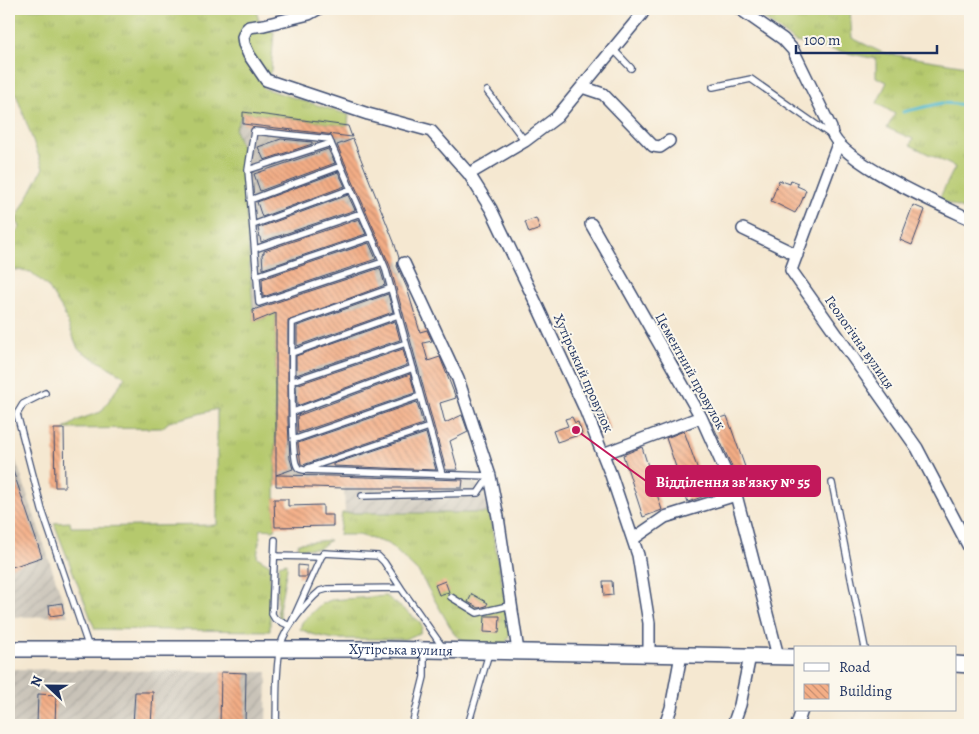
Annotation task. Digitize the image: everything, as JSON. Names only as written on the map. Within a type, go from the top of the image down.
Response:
[{"type":"main road","name":"Хутірська вулиця","points":[[9,649],[424,650],[794,656]]},
{"type":"main road","points":[[956,664],[970,665]]},
{"type":"street","name":"Хутірський провулок","points":[[318,9],[309,14],[252,26],[246,30],[243,38],[244,44],[257,69],[266,80],[368,114],[431,131],[469,174],[491,210],[535,300],[584,407],[603,454],[638,555],[648,624],[649,654]]},
{"type":"street","points":[[469,174],[525,141],[557,117],[642,14],[644,9]]},
{"type":"street","points":[[740,9],[782,39],[793,50],[831,128],[834,139],[854,158],[911,192],[970,219]]},
{"type":"street","points":[[582,87],[603,94],[653,146],[660,147],[669,141]]},
{"type":"street","name":"Геологічна вулиця","points":[[834,139],[791,270],[918,448],[970,548]]},
{"type":"street","name":"Цементний провулок","points":[[591,224],[701,417],[736,495],[778,656]]},
{"type":"street","points":[[744,229],[797,255]]},
{"type":"street","points":[[404,263],[458,379],[490,476],[518,651]]},
{"type":"street","points":[[603,454],[701,417]]},
{"type":"street","points":[[633,539],[665,517],[736,495]]},
{"type":"street","points":[[665,725],[671,708],[681,654]]},
{"type":"street","points":[[733,725],[740,705],[750,656]]},
{"type":"street","points":[[797,725],[801,712]]},
{"type":"lane","points":[[613,49],[631,68]]},
{"type":"lane","points":[[713,87],[751,79],[834,139]]},
{"type":"lane","points":[[487,91],[525,141]]},
{"type":"lane","points":[[383,262],[259,303],[248,170],[254,131],[329,139],[383,262],[442,474]]},
{"type":"lane","points":[[248,170],[331,143]]},
{"type":"lane","points":[[250,200],[341,166]]},
{"type":"lane","points":[[253,225],[351,189]]},
{"type":"lane","points":[[255,249],[362,213]]},
{"type":"lane","points":[[256,276],[372,237]]},
{"type":"lane","points":[[391,288],[292,322],[292,382],[296,465],[299,469],[304,470],[490,476]]},
{"type":"lane","points":[[292,353],[398,315]]},
{"type":"lane","points":[[292,382],[406,343]]},
{"type":"lane","points":[[293,412],[413,368]]},
{"type":"lane","points":[[45,393],[23,404],[17,414],[42,510],[90,650]]},
{"type":"lane","points":[[294,440],[420,396]]},
{"type":"lane","points":[[304,470],[428,427]]},
{"type":"lane","points":[[362,496],[478,493],[490,476]]},
{"type":"lane","points":[[832,483],[865,646]]},
{"type":"lane","points":[[274,540],[272,614],[275,619],[290,626]]},
{"type":"lane","points":[[276,725],[282,642],[320,557],[324,553],[378,556],[382,559],[445,651]]},
{"type":"lane","points":[[274,556],[320,557]]},
{"type":"lane","points":[[290,626],[320,591],[327,588],[402,588]]},
{"type":"lane","points":[[451,597],[477,613],[512,605]]},
{"type":"lane","points":[[412,725],[424,677],[424,650]]},
{"type":"lane","points":[[468,725],[489,651]]},
{"type":"shaded area","points":[[243,112],[348,126],[394,242],[457,467],[483,491],[489,513],[345,513],[344,488],[276,485],[276,314],[254,322],[241,145],[235,131]]},
{"type":"shaded area","points":[[9,440],[68,616],[9,617]]},
{"type":"shaded area","points":[[9,669],[267,672],[266,725],[9,725]]},
{"type":"green space","points":[[9,9],[256,9],[260,26],[274,32],[271,70],[263,88],[349,115],[348,126],[243,112],[235,130],[241,145],[254,322],[276,313],[275,527],[274,530],[261,529],[257,557],[270,565],[270,631],[95,629],[54,523],[70,522],[71,527],[217,525],[217,409],[169,422],[162,428],[64,429],[80,419],[101,412],[125,377],[78,349],[63,311],[48,287],[31,272],[9,269],[9,242],[20,227],[16,219],[43,168],[16,94],[9,88]]},
{"type":"green space","points":[[751,9],[850,9],[852,38],[883,53],[967,66],[970,59],[970,191],[962,209],[939,199],[955,167],[910,145],[913,139],[887,128],[895,114],[877,103],[887,82],[876,77],[876,59],[795,42]]},
{"type":"green space","points":[[342,513],[489,513],[511,630],[506,644],[470,644],[455,635],[419,573],[389,544],[359,535],[339,535]]},
{"type":"green space","points":[[330,540],[320,548],[298,549],[298,543]]},
{"type":"green space","points":[[286,563],[287,568],[279,610],[281,619],[279,619],[277,611],[279,565]]},
{"type":"green space","points":[[386,596],[419,621],[422,627],[420,633],[405,639],[334,639],[311,634],[300,629],[302,622],[321,604],[331,600]]},
{"type":"building","points":[[243,112],[348,126],[352,137],[243,124]]},
{"type":"building","points":[[281,139],[312,142],[312,144],[264,160],[258,147]]},
{"type":"building","points":[[353,139],[394,242],[399,258],[397,266],[407,288],[420,332],[427,330],[432,341],[423,343],[428,361],[440,357],[456,398],[440,403],[445,423],[462,415],[468,432],[450,441],[458,470],[446,470],[390,266],[337,145]]},
{"type":"building","points":[[328,149],[335,163],[260,191],[254,174]]},
{"type":"building","points":[[338,172],[345,186],[262,217],[257,202]]},
{"type":"building","points":[[779,180],[790,184],[791,180],[799,183],[797,186],[806,190],[795,213],[771,201]]},
{"type":"building","points":[[348,195],[355,210],[261,242],[258,228]]},
{"type":"building","points":[[913,205],[925,210],[912,245],[900,240]]},
{"type":"building","points":[[536,218],[540,229],[529,233],[525,222]]},
{"type":"building","points":[[359,219],[366,234],[263,269],[262,254],[264,251]]},
{"type":"building","points":[[369,243],[376,259],[263,297],[262,279]]},
{"type":"building","points":[[380,268],[385,285],[288,321],[288,422],[290,459],[293,469],[276,475],[276,313],[254,322],[253,310]]},
{"type":"building","points":[[388,294],[393,312],[297,346],[297,326]]},
{"type":"building","points":[[395,321],[400,340],[296,375],[296,356]]},
{"type":"building","points":[[403,349],[407,365],[297,406],[296,385]]},
{"type":"building","points":[[410,374],[415,393],[298,433],[297,416]]},
{"type":"building","points":[[417,402],[423,424],[303,465],[301,464],[298,443]]},
{"type":"building","points":[[604,413],[611,429],[602,433],[596,417]]},
{"type":"building","points":[[727,416],[745,467],[734,471],[711,421]]},
{"type":"building","points":[[572,417],[575,423],[578,422],[582,434],[557,442],[553,431],[568,426],[565,419]]},
{"type":"building","points":[[54,429],[64,429],[65,487],[55,487]]},
{"type":"building","points":[[684,431],[707,495],[688,502],[666,438]]},
{"type":"building","points":[[426,433],[436,470],[333,466],[333,464]]},
{"type":"building","points":[[642,447],[662,510],[643,517],[623,455]]},
{"type":"building","points":[[9,462],[42,557],[9,568]]},
{"type":"building","points":[[276,475],[463,480],[462,488],[345,488],[276,486]]},
{"type":"building","points":[[274,499],[288,499],[288,506],[323,505],[323,515],[333,515],[333,526],[275,527]]},
{"type":"building","points":[[298,565],[307,566],[307,577],[298,577]]},
{"type":"building","points":[[445,581],[449,592],[439,595],[435,585]]},
{"type":"building","points":[[603,581],[612,581],[613,595],[604,596]]},
{"type":"building","points":[[472,594],[488,603],[486,606],[479,608],[468,602]]},
{"type":"building","points":[[62,603],[64,614],[50,616],[49,605]]},
{"type":"building","points":[[485,616],[500,616],[499,633],[484,632]]},
{"type":"building","points":[[221,672],[246,673],[245,725],[220,725]]},
{"type":"building","points":[[135,692],[153,692],[151,725],[133,725]]},
{"type":"building","points":[[38,694],[56,695],[55,725],[37,725]]},
{"type":"waterway","points":[[903,112],[942,103],[970,105]]},
{"type":"place","name":"Відділення зв'язку № 55","points":[[576,430]]}]
